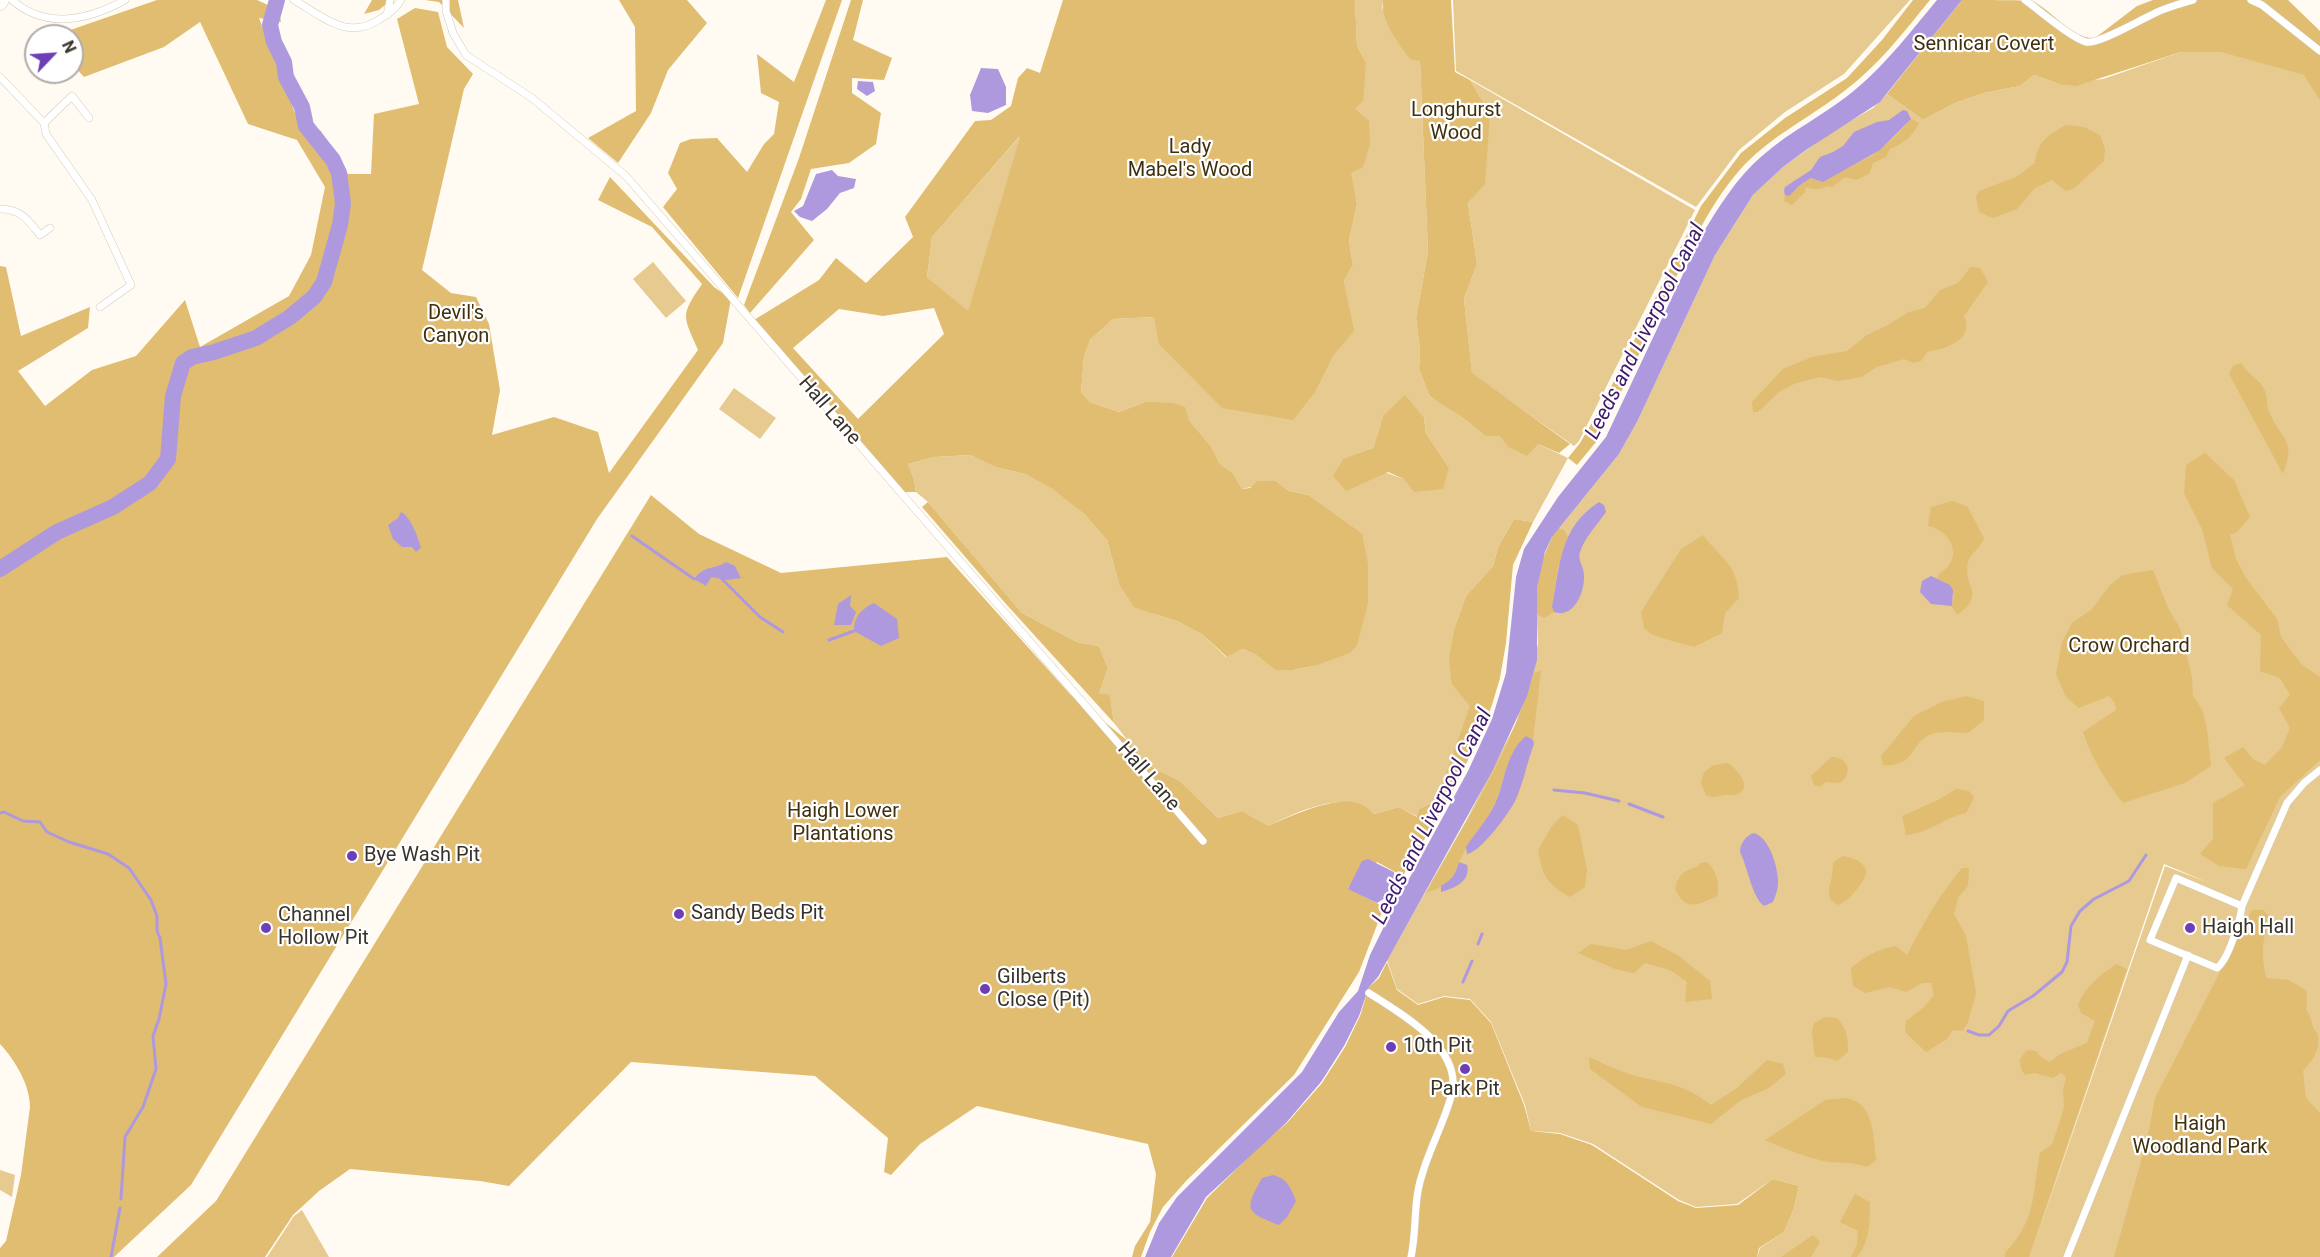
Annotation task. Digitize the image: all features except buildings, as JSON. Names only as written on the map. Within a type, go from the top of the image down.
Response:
[{"type":"street","points":[[12,0],[32,14],[62,19],[104,12],[125,0]]},
{"type":"street","points":[[294,0],[326,20],[348,28],[362,29],[387,15],[401,0]]},
{"type":"street","points":[[387,15],[390,0]]},
{"type":"street","name":"Hall Lane","points":[[446,0],[446,11],[453,33],[466,55],[532,98],[626,176],[1203,841]]},
{"type":"street","points":[[2025,0],[2076,37],[2087,42],[2097,41],[2164,9],[2193,0]]},
{"type":"street","points":[[2251,0],[2262,5],[2320,51]]},
{"type":"street","points":[[0,76],[44,123],[46,134],[92,200],[131,285],[99,307]]},
{"type":"street","points":[[44,123],[72,96],[90,118]]},
{"type":"street","points":[[0,209],[13,210],[22,214],[40,236],[50,228]]},
{"type":"street","points":[[2242,906],[2176,878],[2150,940],[2217,968],[2221,965],[2241,918],[2242,906],[2287,803],[2304,783],[2320,770]]},
{"type":"street","points":[[2067,1257],[2188,955]]},
{"type":"street","points":[[1369,993],[1413,1023],[1434,1041],[1449,1060],[1453,1075],[1452,1092],[1421,1176],[1411,1257]]},
{"type":"green space","name":"Devil's Canyon","points":[[157,0],[257,0],[279,10],[281,22],[259,18],[298,121],[321,131],[348,174],[371,174],[374,114],[419,104],[397,19],[415,8],[438,12],[447,47],[473,74],[464,89],[422,270],[451,293],[476,297],[489,324],[500,390],[492,435],[554,417],[598,432],[609,473],[698,350],[686,316],[690,303],[702,284],[652,227],[598,200],[610,177],[714,287],[731,299],[723,343],[597,519],[191,1185],[114,1257],[0,1257],[0,1248],[6,1241],[21,1175],[30,1107],[21,1073],[0,1044],[0,266],[6,267],[21,336],[90,307],[88,328],[18,371],[45,406],[92,370],[136,356],[185,300],[200,347],[289,296],[311,255],[325,187],[297,140],[248,124],[200,22],[164,47],[84,77],[84,25]]},
{"type":"green space","points":[[372,0],[391,0],[379,10],[364,14]]},
{"type":"green space","points":[[425,0],[458,0],[464,28],[439,2]]},
{"type":"green space","points":[[619,0],[687,0],[707,23],[668,70],[651,113],[618,163],[588,138],[636,111],[635,27]]},
{"type":"green space","points":[[826,0],[842,0],[738,298],[663,207],[677,189],[668,173],[680,143],[691,139],[717,138],[747,172],[764,144],[774,134],[779,102],[761,93],[757,54],[794,82]]},
{"type":"green space","points":[[851,0],[863,0],[853,40],[892,58],[884,80],[852,78],[852,93],[881,113],[876,144],[849,163],[811,169],[801,199],[791,212],[814,240],[750,313],[744,305],[799,158]]},
{"type":"green space","name":"Lady Mabel's Wood","points":[[1063,0],[1355,0],[1357,46],[1366,62],[1363,101],[1355,109],[1369,121],[1370,144],[1363,167],[1351,173],[1357,204],[1349,241],[1353,265],[1344,281],[1354,331],[1334,355],[1316,391],[1293,420],[1222,408],[1159,344],[1154,317],[1113,319],[1090,340],[1084,357],[1081,392],[1090,402],[1119,412],[1145,402],[1173,403],[1185,407],[1189,420],[1211,446],[1220,464],[1233,473],[1242,489],[1250,488],[1257,481],[1276,481],[1289,491],[1309,495],[1362,533],[1368,564],[1368,603],[1357,645],[1350,653],[1314,666],[1293,670],[1275,670],[1256,655],[1243,649],[1227,657],[1203,635],[1179,622],[1134,607],[1119,584],[1107,540],[1084,514],[1053,489],[1025,474],[995,467],[970,455],[935,457],[908,464],[916,492],[899,492],[754,320],[819,280],[836,258],[866,283],[913,237],[905,217],[975,121],[991,120],[1011,106],[1018,78],[1027,68],[1040,73]],"holes":[[[1020,137],[968,311],[927,277],[932,237]],[[934,308],[944,334],[858,419],[793,348],[839,309],[883,316]]]},
{"type":"green space","points":[[1355,0],[1383,0],[1382,8],[1420,61],[1428,252],[1416,318],[1420,349],[1419,369],[1429,395],[1485,436],[1499,436],[1507,446],[1538,444],[1568,458],[1533,522],[1514,519],[1498,547],[1493,566],[1466,596],[1455,626],[1452,685],[1471,706],[1436,801],[1419,809],[1418,817],[1399,807],[1374,814],[1359,803],[1324,804],[1301,811],[1269,826],[1242,811],[1218,818],[1180,781],[1150,766],[1114,723],[1110,696],[1099,693],[1108,668],[1099,646],[1077,642],[1022,613],[928,502],[916,492],[908,464],[935,457],[970,455],[995,467],[1025,474],[1053,488],[1084,514],[1107,540],[1119,584],[1158,615],[1179,622],[1203,635],[1226,657],[1243,649],[1256,655],[1275,670],[1293,670],[1314,666],[1362,533],[1309,495],[1289,491],[1276,481],[1242,489],[1233,473],[1220,464],[1211,446],[1189,420],[1145,402],[1119,412],[1090,402],[1081,392],[1084,357],[1090,340],[1113,319],[1154,317],[1316,391],[1334,355],[1353,331],[1344,281],[1353,265],[1349,241],[1357,204],[1350,172],[1355,109],[1366,62],[1357,46]],"holes":[[[1383,416],[1424,418],[1426,433],[1449,468],[1404,479],[1344,458],[1373,448]]]},
{"type":"green space","name":"Longhurst Wood","points":[[1383,0],[1451,0],[1455,72],[1470,80],[1490,114],[1485,184],[1468,203],[1477,264],[1464,299],[1472,373],[1570,444],[1559,453],[1538,444],[1527,456],[1507,446],[1499,436],[1485,436],[1429,395],[1419,369],[1420,349],[1416,318],[1428,252],[1420,61],[1410,59],[1396,39],[1384,16]]},
{"type":"green space","points":[[1453,0],[1910,0],[1844,74],[1785,112],[1739,150],[1696,207],[1456,71]]},
{"type":"green space","points":[[1913,0],[1930,0],[1879,60],[1830,102],[1762,149],[1749,160],[1728,185],[1709,212],[1694,241],[1596,442],[1577,465],[1568,458],[1580,443],[1600,409],[1701,206],[1741,153],[1785,118],[1847,78],[1882,40]]},
{"type":"green space","name":"Sennicar Covert","points":[[1962,0],[2032,1],[2077,34],[2095,38],[2137,6],[2153,0],[2288,0],[2320,31],[2320,101],[2304,75],[2220,52],[2181,52],[2076,86],[2059,84],[2034,75],[2020,86],[1984,93],[1955,103],[1923,120],[1887,94]]},
{"type":"green space","name":"Haigh Woodland Park","points":[[2181,52],[2221,52],[2305,75],[2320,101],[2320,1257],[1757,1257],[1760,1248],[1784,1232],[1794,1208],[1799,1186],[1773,1179],[1737,1204],[1696,1207],[1679,1200],[1593,1144],[1560,1133],[1531,1131],[1525,1105],[1491,1022],[1470,999],[1444,996],[1418,1004],[1397,989],[1387,960],[1467,819],[1516,723],[1538,644],[1536,600],[1552,537],[1619,454],[1637,422],[1715,255],[1753,195],[1783,167],[1833,131],[1873,108],[1887,94],[1923,120],[1955,103],[1984,93],[2020,86],[2034,75],[2059,84],[2103,79]],"holes":[[[2164,864],[2207,882],[2165,866],[2032,1251]]]},
{"type":"green space","points":[[1470,80],[1695,210],[1579,441],[1574,446],[1472,374],[1464,299],[1477,264],[1468,203],[1485,183],[1480,97]]},
{"type":"green space","points":[[1911,119],[1919,123],[1910,136],[1890,149],[1886,157],[1873,163],[1869,174],[1856,180],[1845,177],[1833,187],[1811,189],[1806,187],[1805,192],[1792,205],[1784,201],[1785,195],[1789,195],[1812,178],[1823,182],[1872,156],[1896,136]]},
{"type":"green space","points":[[2066,125],[2084,127],[2100,135],[2105,149],[2104,161],[2073,189],[2066,191],[2052,180],[2035,188],[2017,209],[1993,218],[1979,212],[1976,197],[1979,191],[2016,177],[2035,163],[2038,150],[2045,140]]},
{"type":"green space","points":[[1021,135],[968,312],[927,277],[932,237]]},
{"type":"green space","points":[[653,262],[686,301],[666,318],[633,279]]},
{"type":"green space","points":[[1971,267],[1980,268],[1988,282],[1964,316],[1966,324],[1962,337],[1950,346],[1927,352],[1921,361],[1914,363],[1904,359],[1877,367],[1861,377],[1839,381],[1820,377],[1796,383],[1779,392],[1758,412],[1753,412],[1752,402],[1783,369],[1812,357],[1847,351],[1867,335],[1909,312],[1925,308],[1940,290],[1958,283]]},
{"type":"green space","points":[[2241,363],[2263,387],[2269,411],[2286,442],[2288,454],[2283,474],[2229,374],[2233,366]]},
{"type":"green space","points":[[734,388],[776,418],[760,439],[719,409]]},
{"type":"green space","points":[[1405,395],[1424,418],[1426,433],[1449,468],[1443,489],[1414,492],[1404,479],[1388,472],[1346,491],[1333,476],[1344,458],[1373,448],[1383,416]]},
{"type":"green space","points":[[2205,453],[2234,480],[2250,517],[2236,533],[2230,534],[2236,559],[2246,578],[2277,619],[2281,637],[2301,664],[2320,677],[2320,760],[2280,797],[2246,869],[2219,866],[2200,854],[2213,839],[2213,803],[2245,785],[2224,758],[2243,747],[2253,759],[2265,765],[2282,747],[2290,728],[2279,708],[2290,695],[2280,678],[2260,671],[2261,635],[2227,605],[2233,589],[2212,568],[2202,529],[2184,493],[2186,465]]},
{"type":"green space","name":"Haigh Lower Plantations","points":[[651,495],[699,534],[781,573],[947,557],[1070,694],[1128,741],[1150,766],[1180,781],[1218,818],[1242,811],[1269,826],[1316,807],[1342,802],[1354,802],[1374,814],[1399,807],[1417,817],[1419,809],[1436,801],[1470,706],[1452,685],[1449,659],[1455,626],[1466,596],[1493,566],[1498,547],[1514,519],[1533,522],[1513,565],[1506,643],[1500,678],[1492,705],[1480,736],[1450,796],[1401,879],[1399,874],[1377,862],[1348,888],[1384,907],[1359,972],[1294,1075],[1186,1181],[1163,1207],[1150,1232],[1141,1257],[1132,1257],[1135,1246],[1150,1222],[1156,1174],[1148,1144],[977,1106],[920,1144],[891,1175],[884,1172],[888,1138],[815,1076],[631,1062],[509,1186],[480,1181],[350,1169],[319,1191],[293,1215],[265,1257],[157,1257],[216,1201]]},
{"type":"green space","points":[[1952,501],[1967,506],[1984,538],[1968,561],[1968,578],[1973,595],[1971,601],[1957,615],[1952,606],[1954,596],[1949,585],[1937,580],[1939,574],[1947,568],[1951,561],[1952,546],[1944,534],[1928,526],[1931,507]]},
{"type":"green space","points":[[928,502],[1022,613],[1077,642],[1099,646],[1108,668],[1099,693],[1110,695],[1114,723],[922,507]]},
{"type":"green space","points":[[1558,528],[1564,530],[1568,537],[1558,567],[1552,607],[1554,612],[1544,618],[1536,614],[1538,581],[1547,548]]},
{"type":"green space","points":[[1703,535],[1732,569],[1738,586],[1739,598],[1725,613],[1722,633],[1694,647],[1651,634],[1644,628],[1641,612],[1681,549]]},
{"type":"green space","name":"Crow Orchard","points":[[2153,570],[2169,610],[2180,628],[2192,677],[2193,696],[2203,711],[2211,766],[2185,783],[2123,803],[2100,769],[2083,732],[2116,710],[2115,703],[2109,696],[2079,708],[2066,697],[2056,674],[2062,642],[2072,623],[2092,609],[2110,585],[2123,575]]},
{"type":"green space","points":[[1541,670],[1533,740],[1526,736],[1514,750],[1495,803],[1463,854],[1454,877],[1444,885],[1426,893],[1500,758],[1534,673]]},
{"type":"green space","points":[[1966,696],[1984,701],[1984,720],[1968,733],[1944,732],[1929,735],[1923,738],[1907,759],[1901,763],[1883,765],[1881,756],[1914,716],[1942,702]]},
{"type":"green space","points":[[1831,757],[1837,757],[1845,762],[1847,775],[1840,783],[1826,782],[1820,787],[1814,785],[1811,776]]},
{"type":"green space","points":[[1728,763],[1740,775],[1744,789],[1733,795],[1713,797],[1706,795],[1701,783],[1704,772],[1714,765]]},
{"type":"green space","points":[[1956,789],[1969,791],[1974,798],[1966,813],[1914,834],[1906,835],[1902,816]]},
{"type":"green space","points":[[1563,815],[1578,825],[1587,870],[1585,887],[1570,897],[1556,888],[1547,878],[1541,866],[1538,850],[1552,826]]},
{"type":"green space","points":[[1843,856],[1862,864],[1866,872],[1862,883],[1852,895],[1838,905],[1831,900],[1829,887],[1833,864]]},
{"type":"green space","points":[[1707,862],[1717,878],[1717,896],[1698,904],[1688,904],[1675,889],[1678,880],[1688,870]]},
{"type":"green space","points":[[1962,868],[1969,868],[1968,886],[1958,898],[1954,914],[1966,936],[1976,993],[1968,1022],[1963,1031],[1953,1030],[1947,1039],[1926,1052],[1905,1032],[1906,1021],[1924,1007],[1934,995],[1931,983],[1922,983],[1906,992],[1890,987],[1865,993],[1853,986],[1851,968],[1861,960],[1889,947],[1896,946],[1907,955],[1932,910]]},
{"type":"green space","name":"Haigh Woodland Park","points":[[2252,910],[2263,910],[2272,919],[2265,934],[2263,948],[2266,978],[2288,980],[2306,990],[2306,1010],[2318,1036],[2317,1051],[2303,1071],[2306,1098],[2320,1113],[2320,1257],[2114,1257],[2147,1140],[2155,1098]]},
{"type":"green space","points":[[1651,941],[1679,956],[1710,981],[1712,999],[1685,1002],[1687,982],[1670,970],[1645,963],[1634,973],[1615,969],[1578,953],[1591,944],[1626,950]]},
{"type":"green space","points":[[1387,962],[1397,990],[1418,1005],[1444,997],[1470,1000],[1491,1023],[1524,1105],[1531,1131],[1560,1134],[1592,1145],[1678,1201],[1696,1208],[1738,1205],[1773,1179],[1799,1186],[1794,1208],[1784,1232],[1759,1248],[1757,1257],[1172,1257],[1207,1198],[1287,1123],[1322,1083],[1345,1047],[1360,1016],[1369,987],[1379,978]]},
{"type":"green space","points":[[2116,964],[2127,969],[2029,1257],[2005,1257],[2005,1253],[2023,1229],[2028,1217],[2032,1206],[2040,1153],[2052,1144],[2064,1107],[2063,1090],[2066,1077],[2061,1073],[2053,1078],[2035,1073],[2025,1075],[2021,1069],[2020,1059],[2027,1050],[2036,1051],[2050,1062],[2060,1054],[2087,1043],[2095,1021],[2081,1013],[2078,1005],[2089,987]]},
{"type":"green space","points":[[1825,1017],[1837,1018],[1846,1034],[1848,1052],[1837,1061],[1815,1057],[1812,1033],[1814,1023]]},
{"type":"green space","points":[[1589,1057],[1629,1074],[1681,1087],[1711,1105],[1737,1088],[1767,1060],[1783,1064],[1786,1074],[1769,1088],[1741,1100],[1711,1124],[1642,1107],[1590,1069]]},
{"type":"green space","points":[[1846,1098],[1860,1104],[1871,1122],[1876,1160],[1867,1167],[1853,1163],[1815,1159],[1765,1140],[1825,1100]]},
{"type":"green space","points":[[0,1170],[15,1175],[12,1197],[0,1190]]},
{"type":"green space","points":[[1855,1194],[1870,1202],[1870,1216],[1865,1245],[1857,1257],[1851,1257],[1857,1244],[1858,1231],[1840,1222]]},
{"type":"green space","points":[[302,1210],[329,1257],[267,1257],[294,1216]]},
{"type":"green space","points":[[1813,1235],[1820,1242],[1811,1257],[1781,1257]]},
{"type":"shaded area","points":[[1937,0],[1962,0],[1880,102],[1806,150],[1783,167],[1753,195],[1715,255],[1637,422],[1619,454],[1552,537],[1545,552],[1537,588],[1537,660],[1527,696],[1493,770],[1378,977],[1369,987],[1359,1016],[1344,1046],[1321,1082],[1286,1123],[1206,1197],[1171,1257],[1145,1257],[1159,1223],[1177,1197],[1302,1072],[1339,1012],[1358,991],[1370,955],[1396,902],[1390,895],[1377,903],[1348,889],[1362,861],[1368,859],[1394,872],[1395,885],[1399,887],[1403,885],[1409,879],[1468,771],[1492,719],[1506,673],[1516,577],[1524,549],[1558,497],[1606,437],[1701,236],[1714,214],[1736,183],[1773,147],[1845,98],[1867,79]]},
{"type":"shaded area","points":[[981,68],[998,69],[1006,87],[1006,105],[988,113],[972,111],[970,95]]},
{"type":"shaded area","points":[[858,81],[873,82],[875,91],[867,96],[857,89]]},
{"type":"shaded area","points":[[1903,110],[1907,111],[1911,119],[1880,150],[1823,182],[1811,178],[1789,196],[1785,195],[1785,187],[1811,170],[1820,157],[1843,146],[1854,132],[1877,122],[1889,120]]},
{"type":"shaded area","points":[[832,170],[838,176],[856,179],[854,188],[840,193],[827,209],[812,221],[800,217],[794,211],[803,206],[816,174]]},
{"type":"shaded area","points":[[1599,502],[1604,505],[1606,512],[1588,536],[1579,555],[1584,575],[1583,589],[1573,608],[1567,612],[1554,612],[1552,607],[1560,563],[1569,536],[1586,512]]},
{"type":"shaded area","points":[[401,512],[411,523],[418,538],[421,548],[416,552],[412,547],[402,547],[393,539],[388,525],[398,518]]},
{"type":"shaded area","points":[[726,562],[735,566],[741,578],[727,580],[711,577],[706,586],[694,579],[702,571]]},
{"type":"shaded area","points":[[1931,576],[1950,585],[1953,590],[1952,606],[1931,604],[1920,592],[1922,581]]},
{"type":"shaded area","points":[[851,595],[850,606],[856,612],[851,625],[834,625],[838,604]]},
{"type":"shaded area","points":[[874,603],[897,619],[899,638],[881,646],[854,631],[859,614]]},
{"type":"shaded area","points":[[1526,736],[1533,740],[1534,744],[1516,799],[1487,839],[1473,852],[1467,854],[1466,847],[1495,804],[1514,750]]},
{"type":"shaded area","points":[[1754,833],[1760,836],[1769,847],[1778,877],[1778,888],[1773,902],[1764,906],[1756,896],[1740,852],[1744,840]]},
{"type":"shaded area","points":[[1459,862],[1467,865],[1468,871],[1464,880],[1441,892],[1441,886],[1453,876]]},
{"type":"shaded area","points":[[1273,1175],[1285,1181],[1296,1201],[1287,1217],[1279,1225],[1259,1217],[1251,1209],[1252,1197],[1262,1178]]},
{"type":"waterway","points":[[0,569],[57,532],[113,507],[150,483],[168,459],[173,396],[183,363],[192,357],[256,338],[290,317],[314,297],[324,282],[340,225],[343,203],[339,173],[333,160],[306,126],[302,107],[286,77],[284,62],[274,42],[270,25],[277,0]]},
{"type":"waterway","points":[[632,536],[694,579]]},
{"type":"waterway","points":[[722,579],[760,617],[783,632]]},
{"type":"waterway","points":[[829,640],[854,631]]},
{"type":"waterway","points":[[1554,790],[1585,793],[1619,801]]},
{"type":"waterway","points":[[1629,804],[1663,817]]},
{"type":"waterway","points":[[0,813],[4,812],[23,821],[40,822],[47,832],[69,842],[108,854],[129,868],[151,900],[157,916],[157,931],[166,984],[153,1036],[156,1069],[143,1107],[125,1137],[121,1199]]},
{"type":"waterway","points":[[1968,1031],[1979,1035],[1989,1035],[1999,1026],[2008,1011],[2033,996],[2062,972],[2067,962],[2071,926],[2080,911],[2094,899],[2129,881],[2146,855]]},
{"type":"waterway","points":[[1478,944],[1482,934]]},
{"type":"waterway","points":[[1463,982],[1472,961]]},
{"type":"waterway","points":[[111,1257],[120,1208]]},
{"type":"place","name":"Bye Wash Pit","points":[[352,856]]},
{"type":"place","name":"Sandy Beds Pit","points":[[679,914]]},
{"type":"place","name":"Channel Hollow Pit","points":[[266,928]]},
{"type":"place","name":"Haigh Hall","points":[[2190,928]]},
{"type":"place","name":"Gilberts Close (Pit)","points":[[985,989]]},
{"type":"place","name":"10th Pit","points":[[1391,1047]]},
{"type":"place","name":"Park Pit","points":[[1465,1069]]},
{"type":"water label","name":"Leeds and Liverpool Canal","points":[[1646,332]]},
{"type":"water label","name":"Leeds and Liverpool Canal","points":[[1433,817]]}]
